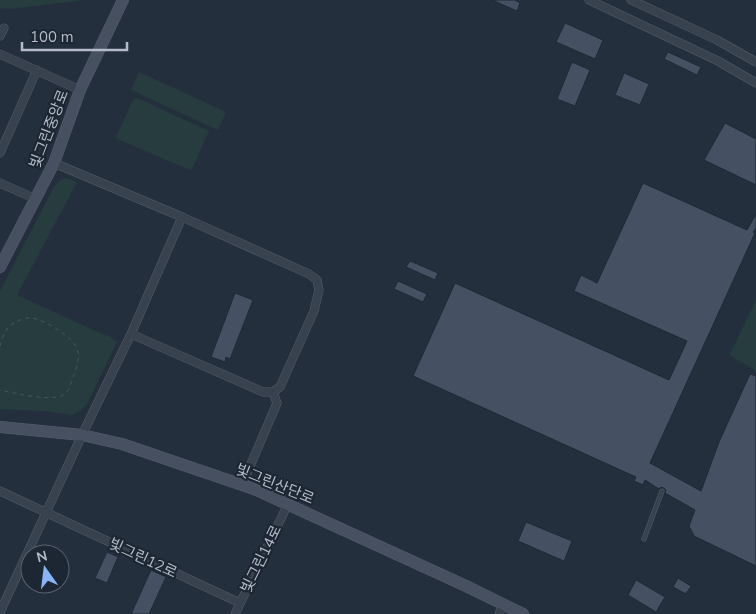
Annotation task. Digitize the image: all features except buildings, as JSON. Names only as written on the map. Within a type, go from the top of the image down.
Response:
[{"type":"street","name":"빛그린중앙로","points":[[0,267],[54,163],[80,90],[122,0]]},
{"type":"street","points":[[589,0],[718,61],[756,83]]},
{"type":"street","points":[[631,0],[716,40],[756,62]]},
{"type":"street","points":[[0,36],[4,28]]},
{"type":"street","points":[[0,54],[80,90]]},
{"type":"street","points":[[0,153],[37,70]]},
{"type":"street","points":[[54,163],[182,217],[309,274],[317,280],[319,290],[314,311],[280,387],[273,392],[263,392],[131,334]]},
{"type":"street","points":[[0,182],[36,199]]},
{"type":"street","points":[[1,609],[131,334],[182,217]]},
{"type":"street","points":[[242,485],[277,403],[273,392]]},
{"type":"street","name":"빛그린산단로","points":[[0,427],[82,435],[122,444],[242,485],[288,504],[501,609],[523,614]]},
{"type":"street","name":"빛그린12로","points":[[0,491],[240,604]]},
{"type":"street","name":"빛그린14로","points":[[235,614],[288,504]]},
{"type":"lane","points":[[644,539],[662,491]]},
{"type":"path","points":[[0,346],[6,329],[18,321],[28,318],[38,319],[65,334],[78,350],[78,359],[69,390],[61,396],[49,397],[0,390]]},
{"type":"green space","points":[[0,0],[84,0],[10,9],[0,8]]},
{"type":"green space","points":[[139,72],[226,112],[218,130],[131,90]]},
{"type":"green space","points":[[134,98],[209,131],[192,169],[190,170],[117,139],[116,137]]},
{"type":"green space","points":[[65,178],[77,182],[17,295],[110,337],[117,342],[87,404],[81,410],[72,415],[43,411],[0,409],[0,291],[54,187]]},
{"type":"green space","points":[[756,300],[756,371],[730,354]]}]
